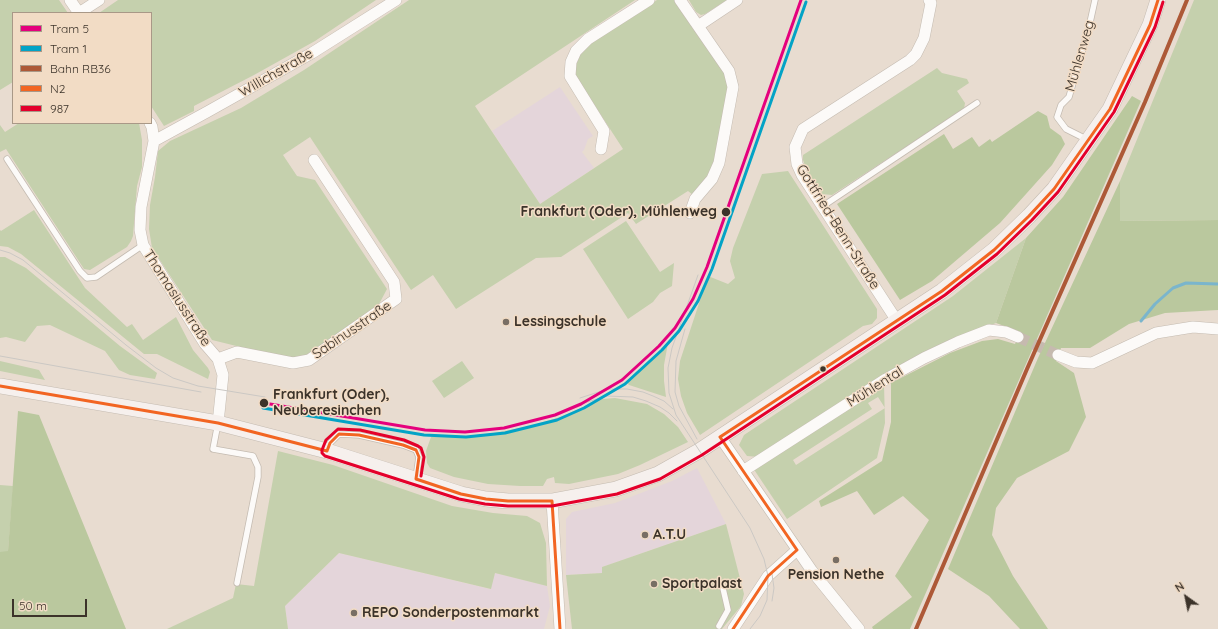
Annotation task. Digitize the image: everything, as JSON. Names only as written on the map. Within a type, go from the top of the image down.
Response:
[{"type":"street","points":[[70,0],[78,12]]},
{"type":"street","points":[[81,12],[99,0]]},
{"type":"street","name":"Willichstraße","points":[[154,140],[208,112],[312,53],[396,0]]},
{"type":"street","points":[[602,149],[604,130],[570,76],[570,62],[576,51],[588,39],[648,0]]},
{"type":"street","points":[[680,0],[729,71],[733,87],[719,163],[712,179],[695,199],[690,213]]},
{"type":"street","points":[[698,26],[736,0]]},
{"type":"street","name":"Gottfried-Benn-Straße","points":[[897,321],[797,164],[795,147],[803,129],[910,60],[916,54],[924,38],[931,3],[929,0]]},
{"type":"street","points":[[0,386],[218,423],[327,451],[461,494],[486,499],[508,501],[552,501],[616,489],[658,474],[699,452],[942,291],[994,250],[1029,216],[1054,188],[1110,109],[1150,25],[1158,0]]},
{"type":"street","name":"Thomasiusstraße","points":[[150,124],[154,140],[141,207],[140,230],[143,245],[205,344],[218,359],[223,375],[218,423]]},
{"type":"street","name":"Sabinusstraße","points":[[218,359],[237,352],[293,363],[309,360],[396,299],[394,282],[314,160]]},
{"type":"street","points":[[1058,355],[1076,362],[1092,363],[1156,333],[1193,327],[1218,329]]},
{"type":"street","name":"Mühlental","points":[[743,471],[886,379],[924,358],[958,342],[989,330],[1006,332],[1018,337]]},
{"type":"street","points":[[720,437],[812,571],[859,629]]},
{"type":"street","points":[[552,501],[560,629]]},
{"type":"street","points":[[733,629],[768,576],[797,550]]},
{"type":"lane","name":"Mühlenweg","points":[[1089,140],[1066,129],[1057,117],[1062,105],[1069,97],[1095,0]]},
{"type":"lane","points":[[823,206],[977,103]]},
{"type":"lane","points":[[7,160],[80,272],[87,278],[96,277],[143,245]]},
{"type":"lane","points":[[218,423],[213,449],[253,456],[258,467],[258,477],[237,582]]},
{"type":"lane","points":[[327,451],[330,443],[339,434],[355,434],[403,445],[416,450],[419,457],[416,479]]},
{"type":"lane","points":[[719,626],[728,610],[722,584]]},
{"type":"shaded area","points":[[560,87],[593,136],[588,139],[582,152],[594,168],[540,204],[492,131]]},
{"type":"shaded area","points":[[697,468],[726,524],[602,567],[602,573],[566,575],[566,519],[572,512],[615,503],[672,481]]},
{"type":"shaded area","points":[[339,553],[490,589],[495,573],[547,586],[550,606],[544,629],[288,629],[285,606]]},
{"type":"green space","points":[[0,0],[59,0],[67,12],[12,12],[12,83],[0,90]]},
{"type":"green space","points":[[118,0],[376,0],[315,41],[194,106],[194,111],[164,126],[152,108],[152,12],[100,12]]},
{"type":"green space","points":[[409,0],[635,0],[475,106],[540,204],[623,149],[575,75],[576,65],[581,53],[588,45],[657,0],[675,0],[728,79],[730,87],[716,158],[706,181],[693,195],[688,191],[636,224],[628,213],[561,257],[536,258],[456,309],[433,275],[411,290],[310,137],[283,155],[297,176],[315,180],[387,289],[378,306],[307,355],[295,358],[273,355],[212,340],[152,248],[149,229],[150,205],[158,151],[170,141],[241,108],[304,70]]},
{"type":"green space","points":[[689,0],[727,0],[701,15],[696,12]]},
{"type":"green space","points":[[1194,0],[1218,0],[1218,220],[1120,221],[1120,181]]},
{"type":"green space","points":[[937,68],[942,73],[967,79],[969,83],[957,91],[965,103],[964,109],[832,195],[821,194],[807,171],[803,160],[803,155]]},
{"type":"green space","points":[[1132,96],[1141,101],[910,629],[873,629],[872,627],[912,597],[895,576],[929,520],[903,496],[874,515],[857,491],[821,507],[819,501],[882,461],[891,422],[891,383],[950,353],[982,341],[998,339],[1015,344],[1021,332],[996,323],[1026,238],[1063,197]]},
{"type":"green space","points":[[1038,111],[1047,116],[1050,128],[1061,136],[1065,144],[1052,165],[1000,223],[932,281],[900,300],[837,204],[944,134],[953,149],[972,137],[979,147],[990,139],[992,142]]},
{"type":"green space","points":[[17,124],[139,124],[142,140],[142,167],[137,186],[133,236],[127,247],[90,270],[84,269],[6,149],[0,152],[0,125],[5,132]]},
{"type":"green space","points":[[788,171],[877,309],[877,318],[872,324],[863,326],[700,435],[687,413],[681,396],[678,379],[680,361],[708,276],[728,284],[735,278],[730,261],[733,248],[762,174]]},
{"type":"green space","points":[[1120,181],[1120,221],[1218,220],[1218,310],[1165,313],[1129,324],[1090,348],[1061,348],[1056,361],[1074,373],[1086,417],[1069,451],[1017,478],[996,508],[992,535],[1013,576],[1048,629],[1020,629],[989,596],[948,569],[1038,358]]},
{"type":"green space","points":[[34,210],[85,288],[127,327],[132,324],[143,340],[176,317],[193,350],[208,368],[210,372],[208,379],[157,354],[144,354],[21,254],[8,247],[0,246],[0,230],[1,231]]},
{"type":"green space","points":[[626,221],[660,272],[674,263],[672,286],[660,293],[653,302],[628,319],[583,249]]},
{"type":"green space","points":[[1026,238],[996,323],[956,339],[760,457],[747,456],[739,445],[744,435],[953,296]]},
{"type":"green space","points":[[0,257],[5,257],[26,268],[120,346],[157,373],[155,379],[130,375],[119,370],[105,351],[50,325],[37,326],[25,342],[6,337],[0,338]]},
{"type":"green space","points":[[668,343],[664,365],[666,397],[629,385],[627,383]]},
{"type":"green space","points":[[0,361],[39,370],[45,380],[0,371]]},
{"type":"green space","points":[[462,361],[474,378],[444,398],[432,381]]},
{"type":"green space","points":[[884,384],[885,407],[878,397],[868,403],[872,409],[793,460],[796,465],[885,408],[885,423],[877,458],[787,519],[753,468]]},
{"type":"green space","points":[[615,398],[647,404],[664,414],[678,427],[688,442],[618,474],[569,484],[555,483],[554,477],[547,479],[543,486],[488,484],[454,477],[430,468],[427,463],[426,451],[431,437],[474,437],[530,426],[560,417],[602,399]]},
{"type":"green space","points":[[18,411],[39,415],[126,629],[0,629],[0,552],[8,551]]},
{"type":"green space","points":[[278,451],[333,465],[452,506],[493,513],[527,516],[540,523],[546,543],[547,586],[495,573],[491,589],[339,553],[285,606],[288,629],[167,629],[233,598],[236,584],[254,586]]},
{"type":"green space","points":[[0,485],[13,486],[8,552],[0,552]]},
{"type":"green space","name":"Sportpalast","points":[[726,524],[744,594],[741,606],[722,629],[572,629],[566,575],[602,573],[602,567]]},
{"type":"waterway","points":[[1141,321],[1155,304],[1173,288],[1186,283],[1218,284]]},
{"type":"tunnel","points":[[1018,337],[1058,355]]},
{"type":"tram line","name":"5","points":[[264,403],[425,430],[465,432],[504,428],[555,415],[581,404],[622,380],[659,346],[675,328],[693,299],[707,267],[801,0]]},
{"type":"tram line","name":"1","points":[[263,408],[424,435],[466,437],[505,433],[557,420],[584,408],[625,384],[662,350],[679,331],[698,301],[712,269],[806,2]]},
{"type":"tram line","points":[[0,250],[10,253],[23,260],[126,345],[156,368],[173,378],[198,386],[265,397]]},
{"type":"tram line","points":[[698,275],[672,348],[668,368],[669,393],[676,415],[750,528],[764,559],[768,576],[767,600],[760,616],[750,629]]},
{"type":"tram line","points":[[685,329],[676,361],[675,392],[679,406],[697,439]]},
{"type":"tram line","points":[[0,356],[201,392]]},
{"type":"tram line","points":[[580,398],[608,389],[627,389],[643,392],[653,396],[664,401],[673,409]]},
{"type":"tram line","points":[[581,404],[607,396],[633,397],[660,407],[677,421]]},
{"type":"tram line","points":[[772,574],[774,588],[772,601]]},
{"type":"rail line","name":"RB36","points":[[916,629],[1027,369],[1145,102],[1187,0]]},
{"type":"transit line","name":"N2","points":[[720,437],[942,291],[994,250],[1029,216],[1054,189],[1110,109],[1150,25],[1158,0]]},
{"type":"transit line","name":"987","points":[[421,476],[424,457],[421,448],[404,440],[360,430],[338,429],[326,440],[322,450],[322,453],[325,456],[459,499],[485,504],[508,506],[552,506],[617,494],[660,479],[702,455],[945,295],[997,254],[1032,220],[1058,192],[1114,112],[1155,27],[1163,2]]},
{"type":"transit line","name":"N2","points":[[0,386],[218,423],[327,451],[330,443],[339,434],[359,435],[403,445],[416,450],[419,457],[416,479],[461,494],[486,499],[508,501],[552,501],[560,629]]},
{"type":"transit line","name":"N2","points":[[720,437],[797,550]]},
{"type":"transit line","name":"N2","points":[[733,629],[768,576],[797,550]]},
{"type":"place","name":"Frankfurt (Oder), Mühlenweg","points":[[726,212]]},
{"type":"place","name":"Lessingschule","points":[[506,322]]},
{"type":"place","name":"Frankfurt (Oder), Neuberesinchen","points":[[264,403]]},
{"type":"place","name":"A.T.U","points":[[645,535]]},
{"type":"place","name":"Pension Nethe","points":[[836,560]]},
{"type":"place","name":"Sportpalast","points":[[654,584]]},
{"type":"place","name":"REPO Sonderpostenmarkt","points":[[354,613]]}]
